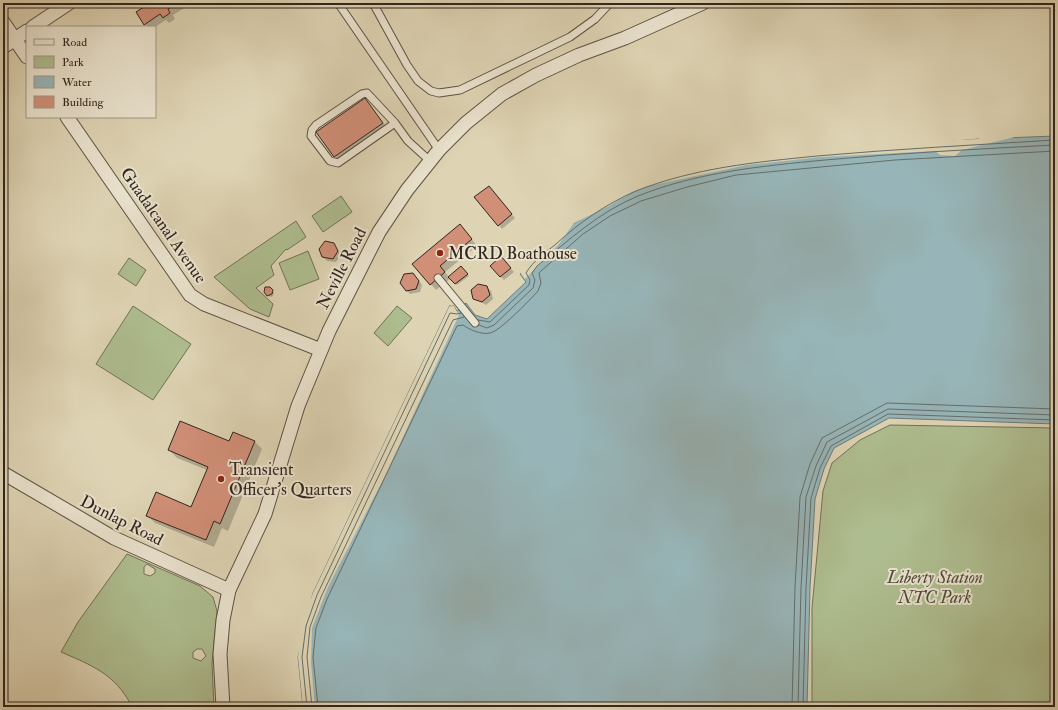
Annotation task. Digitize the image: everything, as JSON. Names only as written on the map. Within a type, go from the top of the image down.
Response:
[{"type":"street","points":[[34,26],[69,3]]},
{"type":"street","name":"Neville Road","points":[[223,707],[220,654],[223,620],[229,590],[265,514],[298,406],[321,350],[379,232],[407,190],[439,150],[466,123],[502,94],[536,75],[596,48],[625,38],[703,3]]},
{"type":"street","points":[[3,22],[26,56]]},
{"type":"street","points":[[3,47],[26,32]]},
{"type":"street","name":"Guadalcanal Avenue","points":[[68,118],[190,295],[204,304],[321,350]]},
{"type":"street","name":"Dunlap Road","points":[[3,473],[114,538],[229,590]]},
{"type":"lane","points":[[338,3],[439,150]]},
{"type":"lane","points":[[373,3],[418,82],[431,91],[439,93],[460,90],[570,37],[595,19],[610,3]]},
{"type":"lane","points":[[395,123],[338,163],[330,161],[311,136],[312,130],[316,126],[362,94],[367,93],[395,123],[408,141],[430,161]]},
{"type":"lane","points":[[438,278],[475,323]]},
{"type":"green space","points":[[341,196],[352,212],[323,232],[312,216]]},
{"type":"green space","points":[[296,221],[306,237],[287,250],[286,249],[271,266],[274,275],[256,288],[273,304],[269,317],[250,309],[214,277]]},
{"type":"green space","points":[[308,251],[319,279],[290,290],[279,263]]},
{"type":"green space","points":[[129,258],[146,270],[136,286],[118,274]]},
{"type":"green space","points":[[133,306],[191,344],[153,400],[96,364]]},
{"type":"green space","points":[[397,306],[412,318],[388,346],[374,333]]},
{"type":"green space","name":"Liberty Station NTC Park","points":[[890,425],[1055,428],[1055,707],[812,707],[812,608],[823,491],[832,463],[860,440]]},
{"type":"green space","points":[[127,554],[200,586],[213,597],[217,611],[212,664],[214,707],[128,707],[131,705],[125,694],[110,678],[92,666],[61,652],[78,622]],"holes":[[[147,564],[155,569],[155,573],[150,576],[144,574],[144,567]],[[197,649],[202,649],[206,656],[201,661],[193,658],[193,652]]]},
{"type":"water","points":[[1055,136],[1055,424],[889,418],[834,448],[824,469],[815,499],[810,588],[807,707],[303,707],[298,657],[313,593],[450,305],[451,307],[453,305],[457,311],[466,303],[475,315],[487,319],[526,282],[520,274],[574,223],[635,187],[734,160],[978,139]]},
{"type":"pier","points":[[1019,136],[962,150],[955,156],[940,155],[935,151],[821,157],[747,165],[648,186],[632,192],[609,206],[574,223],[559,244],[525,279],[519,271],[529,259],[572,221],[602,202],[634,185],[682,171],[734,158],[893,143]]},
{"type":"pier","points":[[450,305],[451,307],[453,305],[459,315],[386,474],[328,587],[312,628],[311,663],[315,707],[303,707],[298,657],[302,625],[313,593]]},
{"type":"building","points":[[150,3],[178,3],[168,9],[170,13],[163,18],[160,14],[144,25],[136,12]]},
{"type":"building","points":[[365,98],[383,123],[334,157],[316,132]]},
{"type":"building","points":[[489,186],[512,214],[498,226],[474,197]]},
{"type":"building","name":"MCRD Boathouse","points":[[460,224],[472,239],[440,266],[445,272],[430,285],[412,264]]},
{"type":"building","points":[[325,241],[334,243],[338,251],[333,259],[322,257],[319,249]]},
{"type":"building","points":[[501,256],[511,268],[500,277],[490,266]]},
{"type":"building","points":[[461,266],[468,274],[455,284],[448,277]]},
{"type":"building","points":[[413,273],[419,281],[416,289],[406,291],[400,283],[404,274]]},
{"type":"building","points":[[478,284],[487,286],[490,295],[482,302],[473,299],[471,290]]},
{"type":"building","points":[[265,287],[270,287],[273,290],[272,294],[267,296],[264,292]]},
{"type":"building","name":"Transient Officer's Quarters","points":[[180,421],[229,441],[233,432],[255,441],[220,524],[214,521],[206,540],[146,516],[156,492],[191,507],[208,467],[168,450]]},
{"type":"place","name":"MCRD Boathouse","points":[[440,253]]},
{"type":"place","name":"Transient Officer's Quarters","points":[[221,479]]}]
